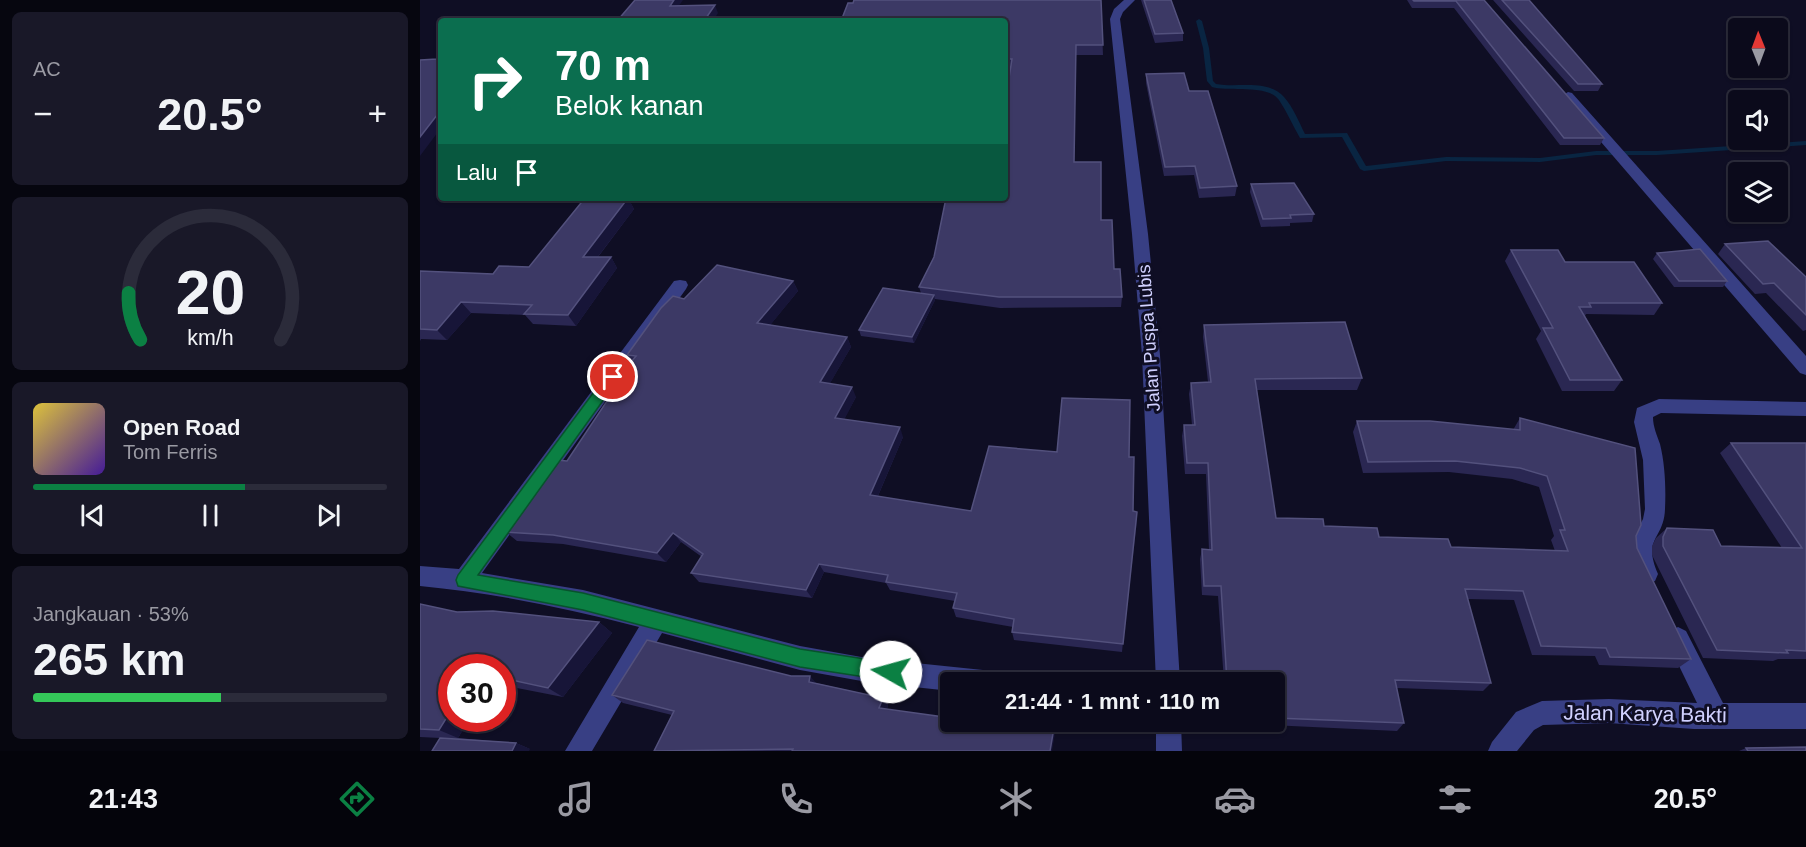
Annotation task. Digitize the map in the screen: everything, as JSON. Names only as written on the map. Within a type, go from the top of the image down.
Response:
[{"type":"street","name":"Jalan Puspa Lubis","points":[[1130,0],[1122,5],[1115,19],[1140,234],[1151,355],[1167,672]]},
{"type":"street","points":[[1562,90],[1806,368]]},
{"type":"street","points":[[464,580],[680,285]]},
{"type":"street","points":[[1657,595],[1642,565],[1639,550],[1655,510],[1650,446],[1642,424],[1644,413],[1659,406],[1806,409]]},
{"type":"street","points":[[420,576],[464,580],[583,601],[800,658],[867,670],[940,678]]},
{"type":"street","points":[[579,751],[656,621]]},
{"type":"street","points":[[1671,625],[1716,716]]},
{"type":"street","name":"Jalan Karya Bakti","points":[[1501,751],[1525,721],[1542,712],[1609,711],[1716,716],[1806,716]]},
{"type":"street","points":[[1169,732],[1169,751]]},
{"type":"building","points":[[635,0],[674,0],[670,6],[715,5],[706,18],[620,18]]},
{"type":"building","points":[[854,0],[1101,0],[1103,45],[1076,45],[1074,162],[1101,162],[1101,220],[1112,220],[1114,269],[1120,269],[1122,297],[999,297],[919,287],[934,257],[945,201],[1008,201],[1008,84],[1012,59],[1008,59],[1008,18],[842,18],[848,3],[853,3]]},
{"type":"building","points":[[1144,0],[1171,0],[1183,33],[1155,34]]},
{"type":"building","points":[[1413,0],[1484,0],[1604,138],[1564,138],[1456,1]]},
{"type":"building","points":[[1502,0],[1529,0],[1602,84],[1578,84]]},
{"type":"building","points":[[437,59],[438,114],[420,137],[420,60]]},
{"type":"building","points":[[1184,73],[1189,91],[1208,91],[1237,186],[1200,188],[1195,166],[1165,167],[1146,74]]},
{"type":"building","points":[[1294,183],[1314,214],[1263,219],[1251,184]]},
{"type":"building","points":[[583,201],[626,201],[583,257],[611,257],[568,315],[524,314],[532,305],[461,302],[437,330],[420,329],[420,271],[493,274],[499,266],[529,267]]},
{"type":"building","points":[[1768,241],[1806,277],[1806,315],[1774,283],[1763,284],[1725,244]]},
{"type":"building","points":[[1700,249],[1727,281],[1679,281],[1657,253]]},
{"type":"building","points":[[1511,250],[1558,250],[1565,262],[1634,262],[1662,303],[1589,303],[1591,307],[1579,307],[1622,380],[1570,380],[1543,328],[1553,328]]},
{"type":"building","points":[[717,265],[793,281],[757,323],[847,337],[820,382],[852,387],[835,418],[900,427],[870,495],[971,511],[989,446],[1057,452],[1062,398],[1130,400],[1129,457],[1134,457],[1133,511],[1137,512],[1123,644],[1012,632],[1014,619],[953,608],[957,593],[886,582],[888,575],[819,564],[806,590],[691,573],[703,554],[673,533],[657,553],[553,535],[506,532],[556,460],[567,461],[621,380],[617,379],[636,356],[627,355],[661,308],[673,296],[684,299]]},
{"type":"building","points":[[883,288],[934,295],[912,337],[859,330]]},
{"type":"building","points":[[1345,322],[1362,378],[1255,379],[1276,518],[1323,519],[1324,526],[1377,528],[1379,537],[1448,539],[1451,547],[1568,551],[1560,530],[1565,530],[1547,476],[1520,468],[1455,461],[1368,462],[1357,421],[1430,421],[1520,430],[1520,418],[1635,448],[1641,525],[1636,536],[1637,548],[1691,659],[1610,657],[1606,648],[1541,646],[1523,591],[1465,589],[1491,683],[1395,680],[1404,723],[1285,718],[1285,672],[1226,672],[1221,586],[1204,586],[1202,549],[1212,550],[1208,463],[1187,463],[1184,425],[1195,425],[1191,383],[1211,382],[1204,325]]},
{"type":"building","points":[[1731,443],[1806,443],[1806,651],[1786,650],[1788,653],[1717,650],[1663,546],[1663,537],[1667,528],[1713,530],[1721,546],[1802,548]]},
{"type":"building","points":[[420,604],[457,612],[493,611],[599,622],[548,688],[516,681],[516,654],[438,654],[438,730],[420,729]]},
{"type":"building","points":[[647,640],[791,676],[810,676],[809,682],[883,698],[879,708],[940,716],[940,732],[1053,732],[1050,751],[792,751],[793,749],[654,751],[674,711],[612,695]]},
{"type":"building","points":[[440,738],[516,743],[512,751],[432,751]]},
{"type":"building","points":[[1806,747],[1806,751],[1748,751],[1746,748]]},
{"type":"waterway","points":[[1199,21],[1206,48],[1210,81],[1214,86],[1258,88],[1274,92],[1281,97],[1303,136],[1344,135],[1364,169],[1446,159],[1540,160],[1596,153],[1657,153],[1806,143]]},
{"type":"route","points":[[613,377],[464,580],[583,601],[751,647],[800,658],[891,672]]}]
